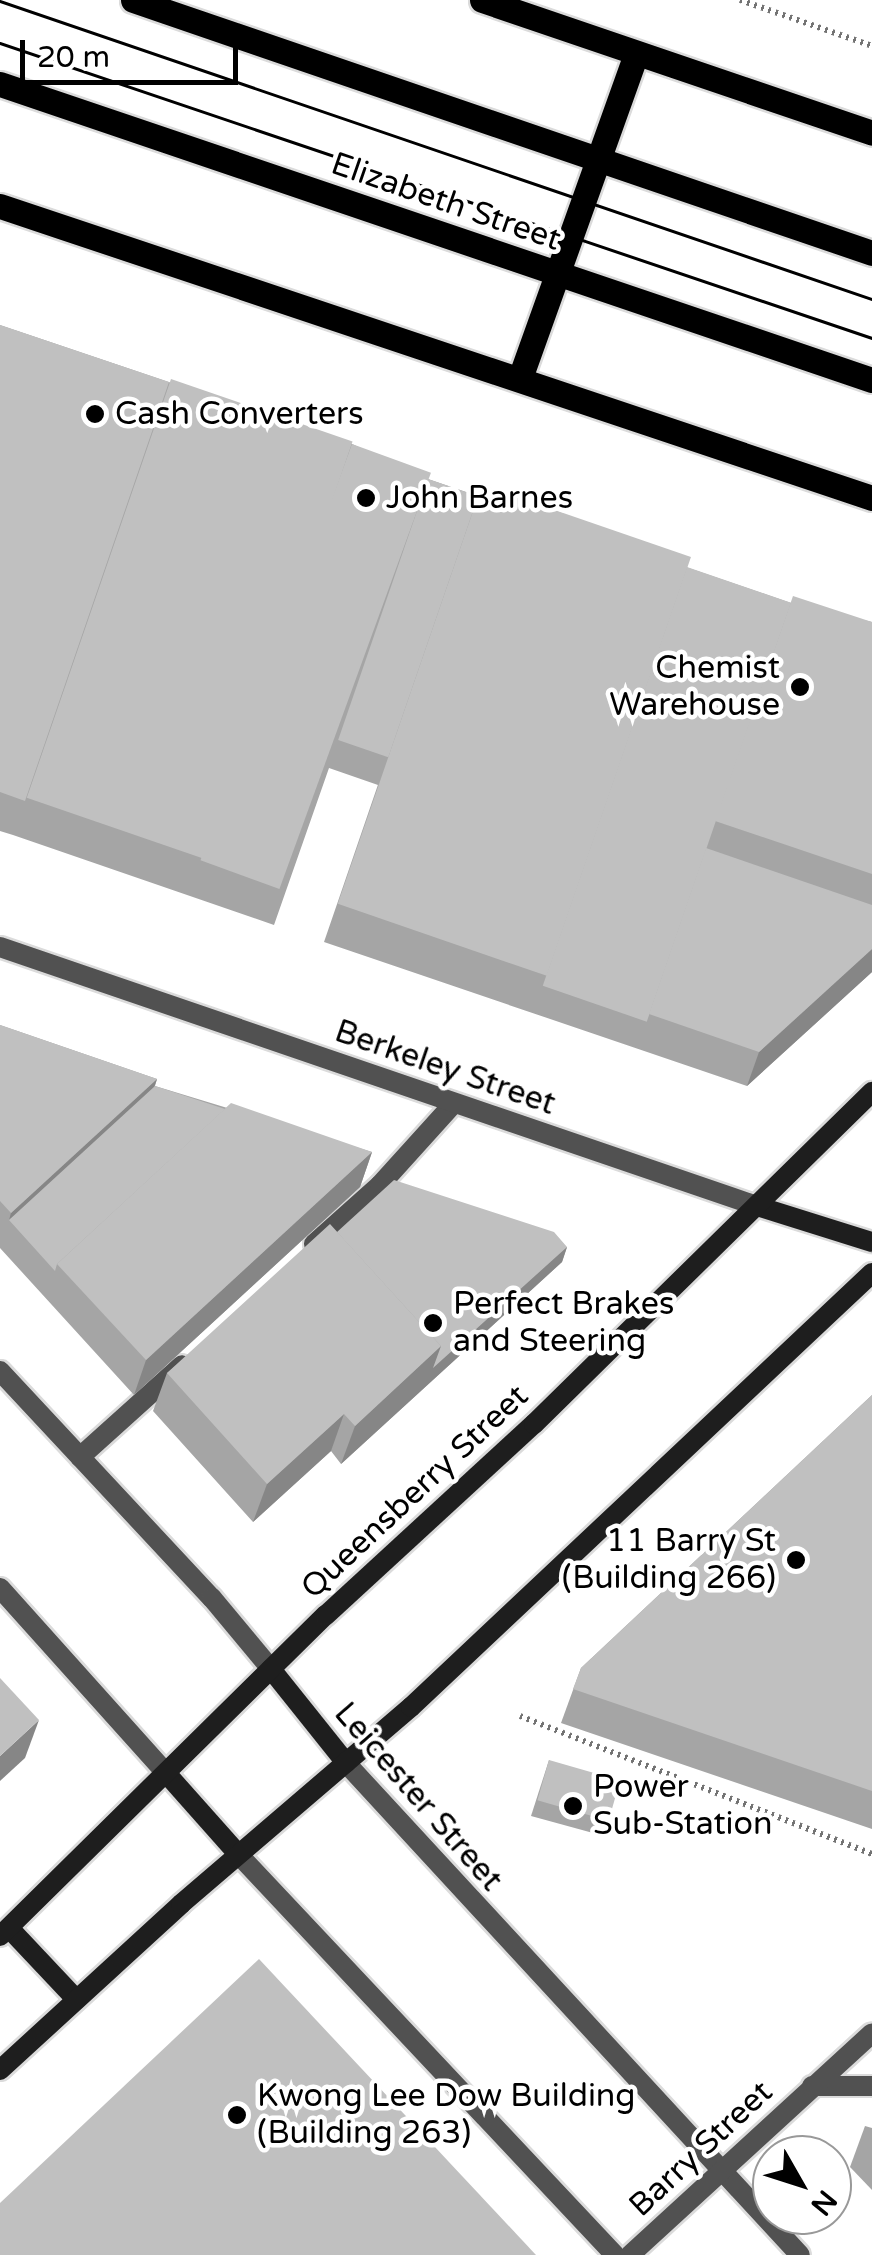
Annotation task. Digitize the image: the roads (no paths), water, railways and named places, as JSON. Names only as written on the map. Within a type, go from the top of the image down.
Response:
[{"type":"main road","points":[[133,0],[872,253]]},
{"type":"main road","points":[[482,0],[635,56],[872,133]]},
{"type":"main road","points":[[520,378],[635,56]]},
{"type":"main road","name":"Elizabeth Street","points":[[0,84],[872,380]]},
{"type":"main road","points":[[0,206],[872,498]]},
{"type":"main road","name":"Queensberry Street","points":[[4,1932],[271,1669],[511,1446],[872,1092]]},
{"type":"main road","name":"Berkeley Street","points":[[757,1206],[872,1242]]},
{"type":"main road","points":[[0,2070],[238,1854],[346,1763],[872,1273]]},
{"type":"main road","name":"Leicester Street","points":[[271,1669],[346,1763]]},
{"type":"main road","points":[[168,1774],[238,1854]]},
{"type":"main road","points":[[4,1932],[76,1998]]},
{"type":"street","name":"Berkeley Street","points":[[0,947],[757,1206]]},
{"type":"street","points":[[292,1264],[380,1185],[454,1103]]},
{"type":"street","points":[[80,1457],[205,1344]]},
{"type":"street","name":"Leicester Street","points":[[0,1371],[212,1598],[271,1669]]},
{"type":"street","points":[[0,1588],[168,1774]]},
{"type":"street","name":"Leicester Street","points":[[346,1763],[800,2255]]},
{"type":"street","points":[[238,1854],[615,2255]]},
{"type":"street","name":"Barry Street","points":[[630,2255],[872,2032]]},
{"type":"street","name":"Barry Street","points":[[812,2086],[872,2086]]},
{"type":"tram line","points":[[0,1],[872,299]]},
{"type":"tram line","points":[[0,43],[872,338]]},
{"type":"place","name":"Cash Converters","points":[[95,414]]},
{"type":"place","name":"John Barnes","points":[[366,498]]},
{"type":"place","name":"Chemist Warehouse","points":[[800,687]]},
{"type":"place","name":"Perfect Brakes and Steering","points":[[433,1323]]},
{"type":"place","name":"11 Barry St (Building 266)","points":[[796,1560]]},
{"type":"place","name":"Power Sub-Station","points":[[573,1806]]},
{"type":"place","name":"Kwong Lee Dow Building (Building 263)","points":[[237,2115]]}]
